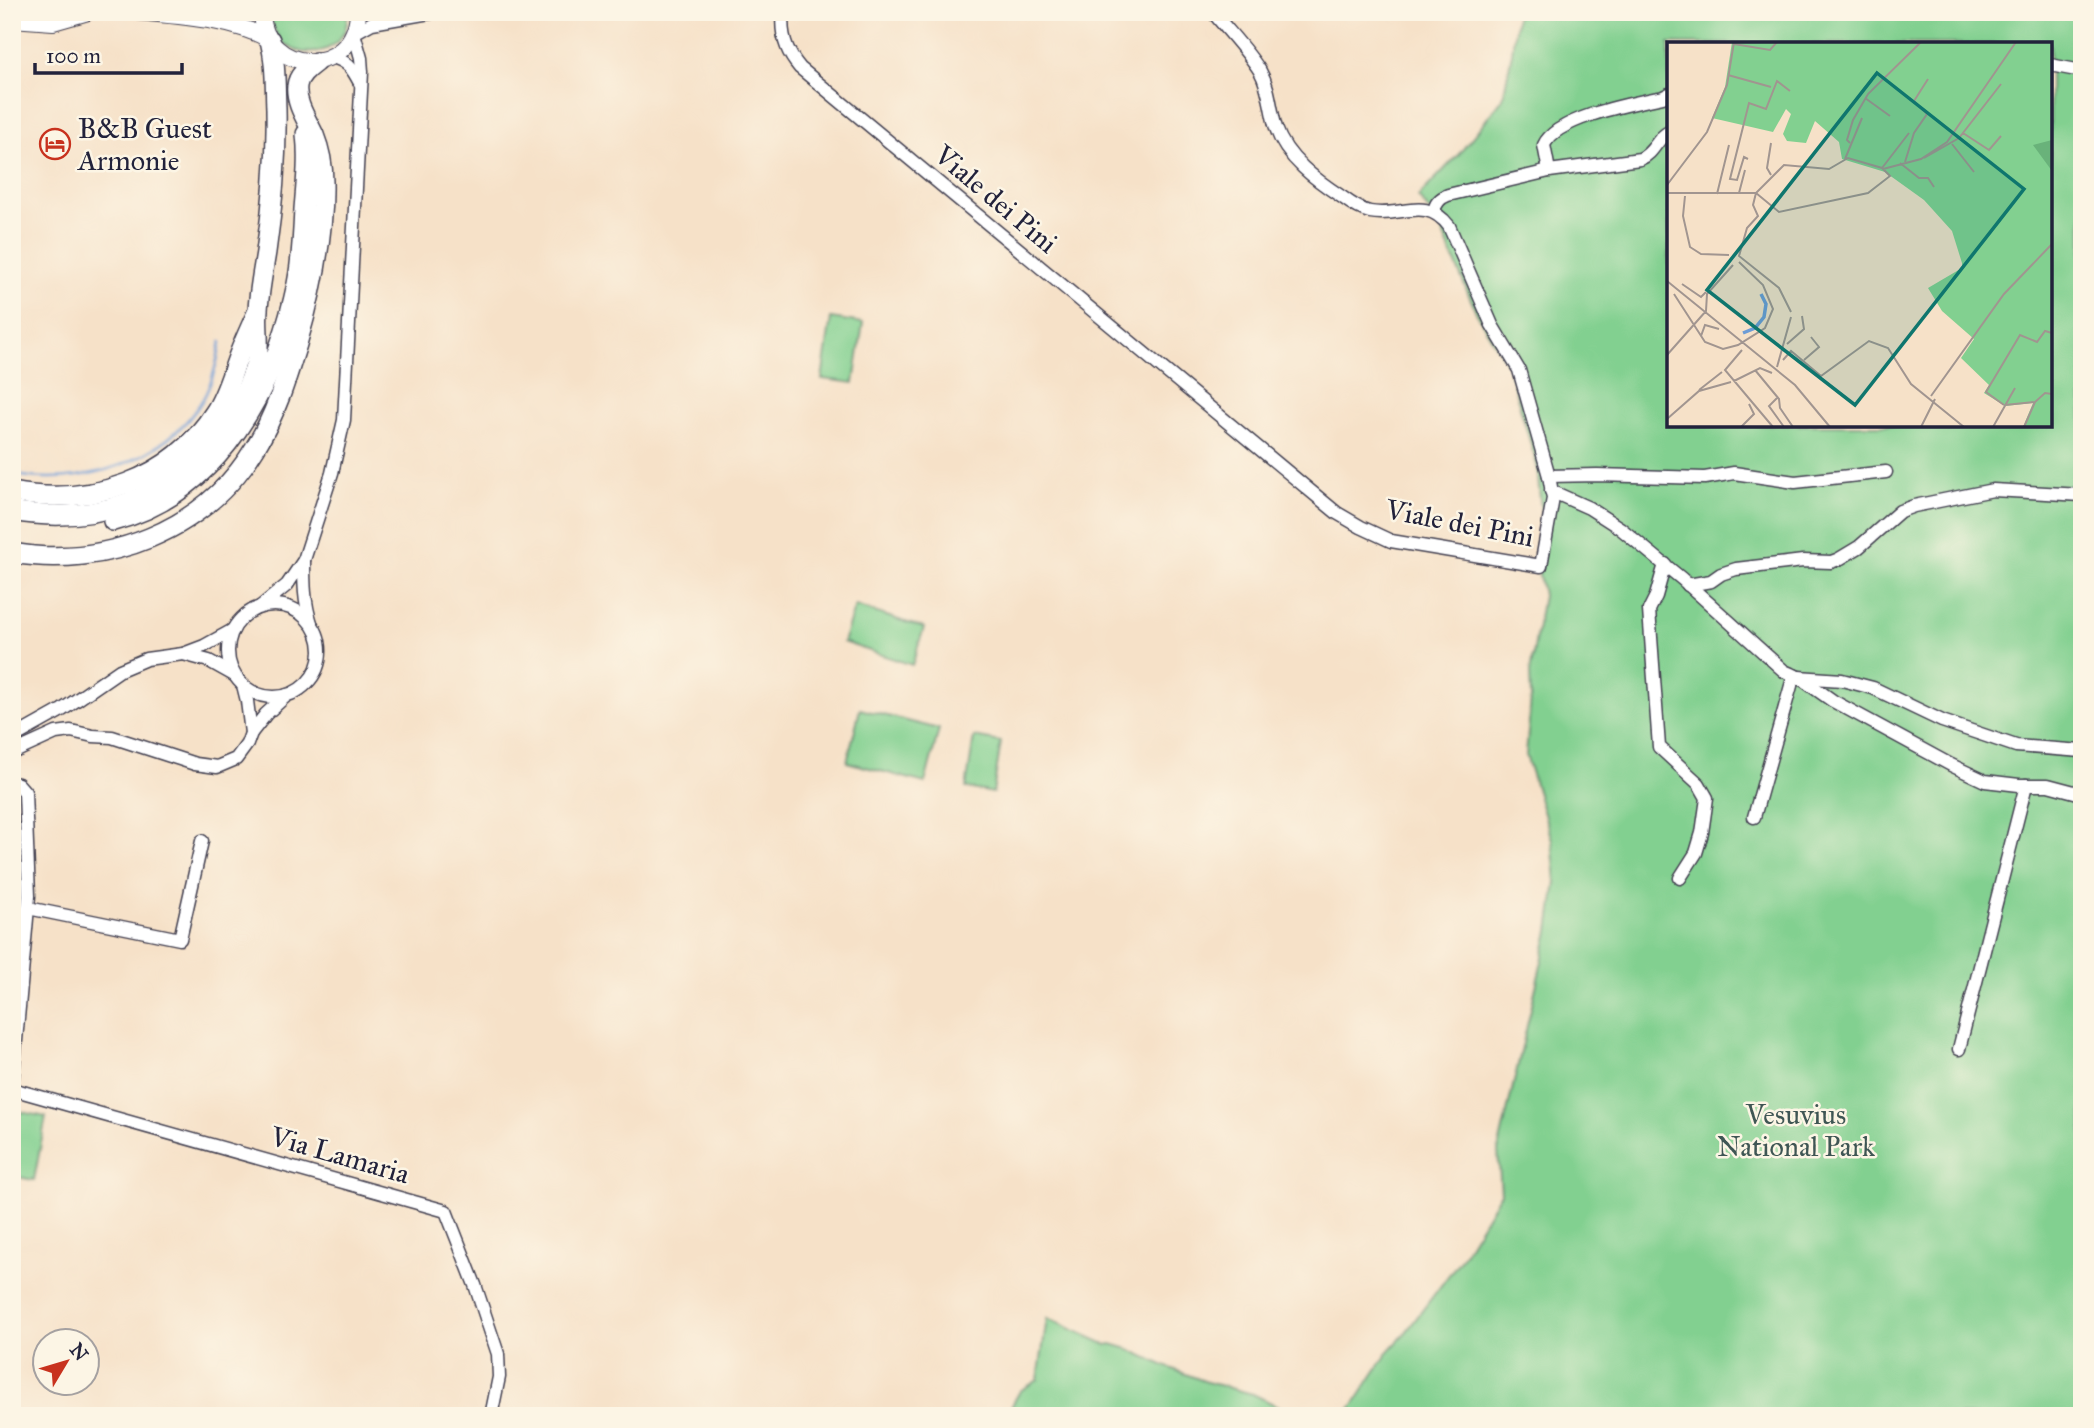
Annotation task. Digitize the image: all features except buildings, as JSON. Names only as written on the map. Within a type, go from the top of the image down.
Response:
[{"type":"highway","points":[[12,492],[47,497],[88,495],[130,482],[168,461],[201,432],[216,411],[257,312],[271,219],[277,151],[275,68],[270,40]]},
{"type":"highway","points":[[12,553],[80,556],[130,546],[156,536],[178,524],[217,495],[233,479],[254,450],[282,391],[303,325],[314,275],[320,228],[322,169],[314,137],[298,97],[296,83],[303,73],[324,59]]},
{"type":"highway","points":[[12,524],[40,528],[82,527],[123,519],[141,512],[191,482],[232,438],[255,403],[271,370],[297,284],[307,150],[302,109]]},
{"type":"highway","points":[[12,511],[51,516],[104,511],[147,495],[181,473],[197,459],[227,423],[252,377],[260,335],[257,312]]},
{"type":"main road","points":[[12,19],[53,22],[88,12]]},
{"type":"main road","points":[[138,12],[223,23],[251,30],[270,40]]},
{"type":"main road","points":[[223,23],[245,20],[260,12],[270,40],[280,52],[302,61],[324,59],[341,51],[354,33],[358,12]]},
{"type":"street","points":[[369,12],[383,21]]},
{"type":"street","points":[[12,752],[56,733],[71,731],[112,737],[195,764],[217,767],[236,759],[266,714],[307,682],[318,661],[320,650],[304,593],[304,560],[332,473],[344,420],[361,58],[354,33],[372,23],[435,12]]},
{"type":"street","name":"Viale dei Pini","points":[[783,12],[786,46],[800,68],[1337,513],[1391,541],[1541,566],[1553,498],[1519,370],[1492,325],[1449,226],[1434,212]]},
{"type":"street","points":[[1213,12],[1261,72],[1283,145],[1342,198],[1369,212],[1393,213],[1423,208],[1434,212],[1442,197],[1448,195],[1549,172],[1640,159],[1655,148],[1661,136],[1667,133]]},
{"type":"street","points":[[324,59],[343,60],[351,67],[360,83]]},
{"type":"street","points":[[2052,65],[2082,71]]},
{"type":"street","points":[[1549,172],[1544,145],[1554,133],[1590,114],[1667,95]]},
{"type":"street","points":[[1549,476],[1705,478],[1734,473],[1773,481],[1795,482],[1886,472]]},
{"type":"street","points":[[1688,585],[1711,581],[1721,574],[1737,569],[1803,561],[1831,562],[1859,547],[1900,511],[1914,506],[1993,490],[2082,495]]},
{"type":"street","points":[[1552,491],[1589,508],[1620,528],[1665,564],[1784,671],[1796,676],[1833,702],[1985,781],[2049,785],[2082,794]]},
{"type":"street","points":[[260,607],[286,585],[304,560]]},
{"type":"street","points":[[1665,564],[1649,611],[1659,747],[1699,784],[1707,803],[1696,853],[1680,878]]},
{"type":"street","points":[[251,733],[247,701],[240,681],[230,666],[229,642],[233,630],[249,612],[272,605],[295,610],[313,627]]},
{"type":"street","points":[[12,738],[50,717],[120,670],[146,659],[183,654],[233,630]]},
{"type":"street","points":[[183,654],[209,661],[253,692],[264,696],[288,695]]},
{"type":"street","points":[[1796,676],[1842,680],[1873,688],[1942,721],[2016,746],[2082,751]]},
{"type":"street","points":[[1754,817],[1796,676]]},
{"type":"street","name":"Via Lamaria","points":[[12,783],[18,784],[26,792],[28,908],[12,1087],[446,1211],[499,1354],[498,1385],[491,1416]]},
{"type":"street","points":[[1959,1049],[2026,785]]},
{"type":"street","points":[[28,908],[180,939],[202,841]]},
{"type":"green space","points":[[271,12],[347,12],[345,29],[337,42],[311,53],[284,43],[275,30]]},
{"type":"green space","name":"Vesuvius National Park","points":[[1517,12],[2082,12],[2082,1416],[1344,1416],[1389,1351],[1460,1260],[1501,1193],[1498,1151],[1549,931],[1556,882],[1552,840],[1526,755],[1531,698],[1530,673],[1543,595],[1535,555],[1541,511],[1537,465],[1508,366],[1477,314],[1438,222],[1418,197],[1459,154],[1503,98]]},
{"type":"green space","points":[[831,318],[863,323],[854,383],[822,379]]},
{"type":"green space","points":[[855,606],[924,628],[912,665],[843,642]]},
{"type":"green space","points":[[860,709],[939,729],[925,783],[847,762]]},
{"type":"green space","points":[[974,737],[1001,742],[993,793],[966,788]]},
{"type":"green space","points":[[13,1110],[46,1117],[34,1180],[12,1176]]},
{"type":"green space","points":[[1047,1318],[1107,1345],[1129,1349],[1207,1382],[1253,1394],[1298,1416],[1006,1416],[1020,1391],[1038,1380]]},
{"type":"waterway","points":[[12,474],[38,478],[93,473],[145,454],[168,439],[187,421],[203,399],[212,378],[221,342]]},
{"type":"place","name":"B&B Guest Armonie","points":[[55,144]]}]
